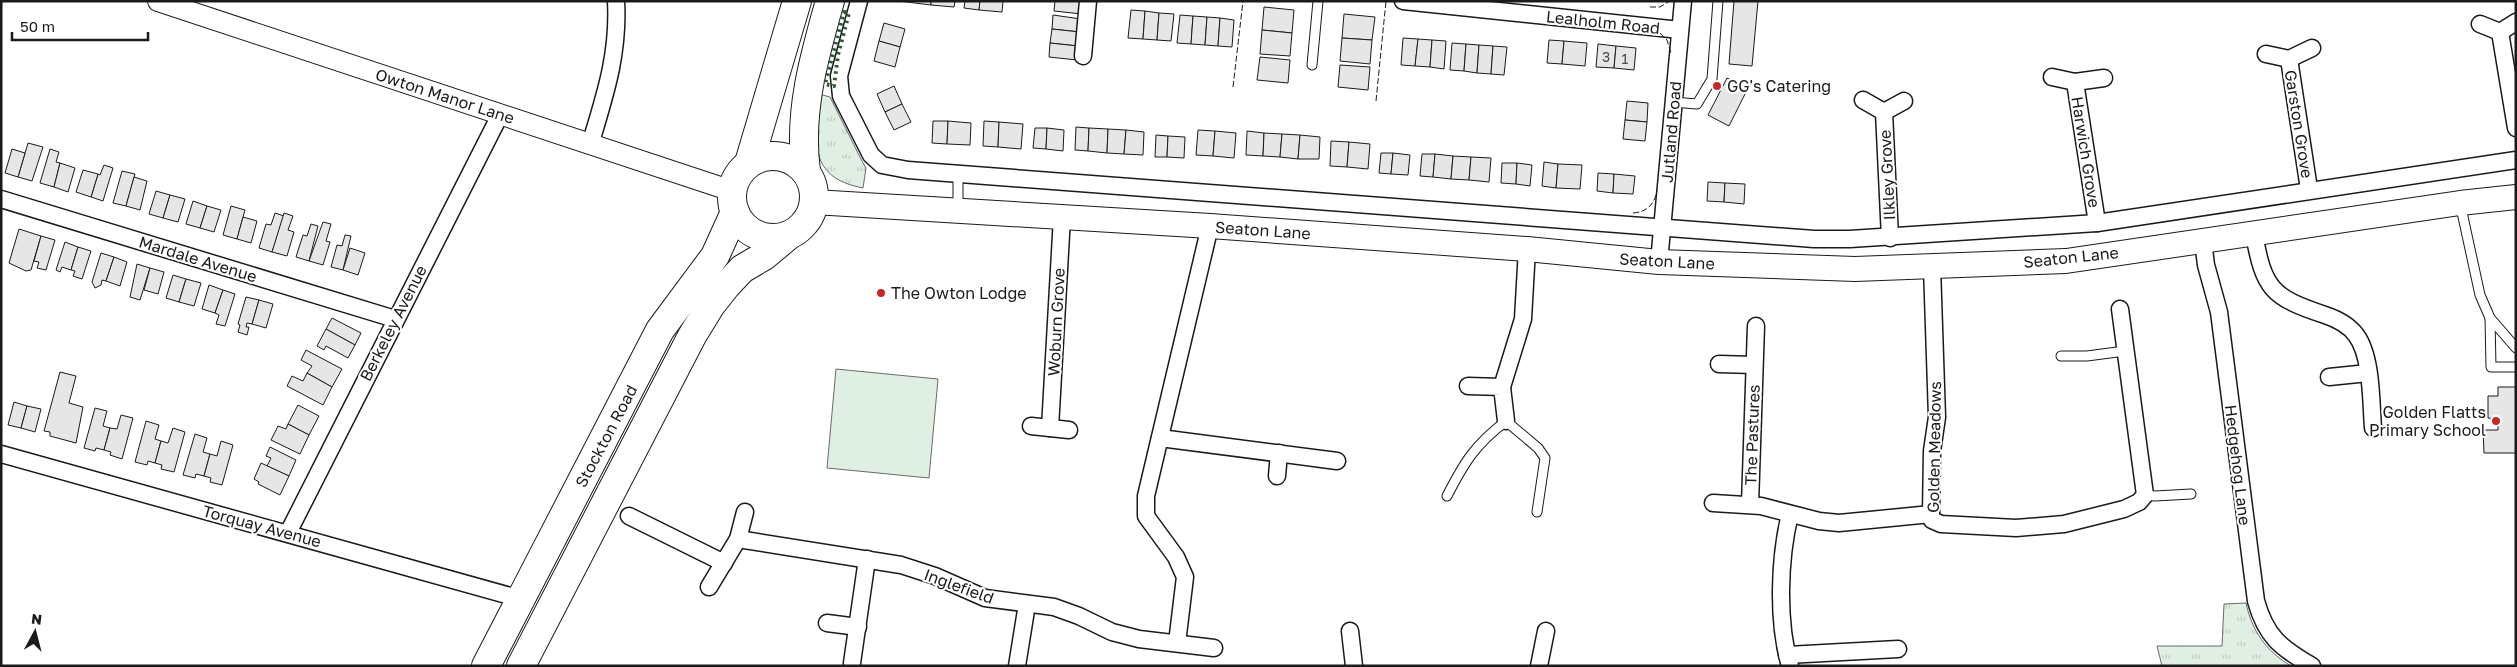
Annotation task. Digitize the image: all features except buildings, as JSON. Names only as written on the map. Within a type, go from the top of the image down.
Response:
[{"type":"highway","points":[[749,163],[797,1]]},
{"type":"highway","points":[[806,171],[804,131],[807,92],[830,1]]},
{"type":"highway","points":[[766,156],[780,156],[793,160],[806,171],[813,185],[814,202],[810,216],[801,228],[788,236],[764,237],[745,227],[734,202],[738,175],[749,163],[766,156]]},
{"type":"highway","name":"Stockton Road","points":[[486,666],[660,330],[715,256],[734,202]]},
{"type":"highway","name":"Stockton Road","points":[[521,666],[692,336],[711,305],[742,269],[764,256],[788,236]]},
{"type":"main road","name":"Seaton Lane","points":[[814,202],[1210,226],[1527,249],[1659,262],[1854,269],[2066,261],[2460,203],[2516,197]]},
{"type":"street","name":"Owton Manor Lane","points":[[158,1],[590,145],[734,202]]},
{"type":"street","points":[[590,145],[612,71],[617,36],[616,1]]},
{"type":"street","name":"Seaton Lane","points":[[859,1],[838,76],[841,96],[871,155],[882,164],[908,170],[1814,239],[1890,238],[2097,223],[2309,189],[2516,160]]},
{"type":"street","points":[[1083,56],[1088,1]]},
{"type":"street","name":"Lealholm Road","points":[[1403,1],[1496,6],[1680,30]]},
{"type":"street","name":"Jutland Road","points":[[1659,262],[1683,1]]},
{"type":"street","points":[[2500,32],[2516,22]]},
{"type":"street","points":[[2480,24],[2500,32]]},
{"type":"street","points":[[2500,32],[2516,128]]},
{"type":"street","name":"Garston Grove","points":[[2266,54],[2289,59],[2312,48]]},
{"type":"street","name":"Garston Grove","points":[[2289,59],[2309,189]]},
{"type":"street","name":"Harwich Grove","points":[[2052,77],[2075,82],[2104,78]]},
{"type":"street","name":"Harwich Grove","points":[[2075,82],[2097,223]]},
{"type":"street","name":"Ilkley Grove","points":[[1863,100],[1884,112]]},
{"type":"street","name":"Ilkley Grove","points":[[1884,112],[1904,101]]},
{"type":"street","name":"Ilkley Grove","points":[[1884,112],[1890,238]]},
{"type":"street","name":"Berkeley Avenue","points":[[288,533],[395,318],[500,115]]},
{"type":"street","name":"Mardale Avenue","points":[[1,199],[395,318]]},
{"type":"street","name":"Woburn Grove","points":[[1050,428],[1062,217]]},
{"type":"street","points":[[1177,643],[1185,577],[1176,557],[1146,516],[1146,496],[1210,226]]},
{"type":"street","points":[[2254,234],[2264,277],[2273,290],[2285,300],[2339,320],[2349,327],[2362,344],[2368,373],[2373,428]]},
{"type":"street","name":"Hedgehog Lane","points":[[2203,241],[2206,264],[2219,312],[2256,601],[2263,623],[2277,643],[2312,666]]},
{"type":"street","points":[[1506,421],[1502,387],[1523,319],[1527,249]]},
{"type":"street","name":"Golden Meadows","points":[[1932,267],[1937,417],[1932,451],[1930,514],[1932,520],[1941,524],[2041,527],[2071,523],[2124,509],[2139,502],[2145,494]]},
{"type":"street","points":[[2120,309],[2124,352],[2145,494]]},
{"type":"street","name":"The Pastures","points":[[1750,504],[1756,326]]},
{"type":"street","name":"The Pastures","points":[[1719,364],[1754,365]]},
{"type":"street","points":[[2329,378],[2368,373]]},
{"type":"street","points":[[1468,386],[1502,387]]},
{"type":"street","points":[[1031,426],[1069,430]]},
{"type":"street","points":[[1160,438],[1337,461]]},
{"type":"street","points":[[1277,476],[1279,453]]},
{"type":"street","name":"Torquay Avenue","points":[[1,454],[521,599]]},
{"type":"street","name":"The Pastures","points":[[1713,503],[1750,504],[1839,523],[1930,514]]},
{"type":"street","points":[[709,587],[738,539],[745,512]]},
{"type":"street","points":[[1790,514],[1782,559],[1788,660],[1898,649]]},
{"type":"street","points":[[629,516],[724,563]]},
{"type":"street","name":"Inglefield","points":[[738,539],[901,565],[985,598],[1054,607],[1079,616],[1112,632],[1130,637],[1214,648]]},
{"type":"street","points":[[852,663],[867,559]]},
{"type":"street","points":[[1017,666],[1027,604]]},
{"type":"street","points":[[827,623],[858,626]]},
{"type":"street","points":[[1539,666],[1546,631]]},
{"type":"street","points":[[1350,632],[1354,666]]},
{"type":"lane","points":[[1312,65],[1318,1]]},
{"type":"lane","points":[[1673,102],[1697,104],[1712,78],[1718,1]]},
{"type":"lane","points":[[958,173],[958,210]]},
{"type":"lane","points":[[2460,203],[2480,295],[2490,318],[2516,348]]},
{"type":"lane","points":[[2490,318],[2491,367],[2516,367]]},
{"type":"lane","points":[[2061,356],[2087,356],[2124,352]]},
{"type":"lane","points":[[1447,496],[1464,464],[1479,444],[1506,421],[1538,448],[1544,458],[1537,512]]},
{"type":"lane","points":[[2145,494],[2156,496],[2191,494]]},
{"type":"green space","points":[[819,94],[830,97],[866,168],[863,188],[845,183],[832,175],[823,166],[818,154],[817,141]]},
{"type":"green space","points":[[836,369],[938,379],[929,478],[827,468]]},
{"type":"green space","points":[[2246,603],[2252,623],[2261,639],[2274,654],[2291,666],[2162,666],[2157,646],[2222,646],[2224,604]]},
{"type":"hedge","points":[[844,12],[849,13],[838,55],[834,86],[825,84],[844,12]]},
{"type":"fence","points":[[1233,87],[1243,1]]},
{"type":"fence","points":[[1376,101],[1386,1]]},
{"type":"fence","points":[[1650,7],[1660,7],[1670,1]]},
{"type":"fence","points":[[1660,33],[1667,40],[1671,53]]},
{"type":"fence","points":[[1633,213],[1642,211],[1650,206],[1657,190]]},
{"type":"place","name":"GG's Catering","points":[[1717,86]]},
{"type":"place","name":"The Owton Lodge","points":[[881,293]]},
{"type":"place","name":"Golden Flatts Primary School","points":[[2496,421]]}]
